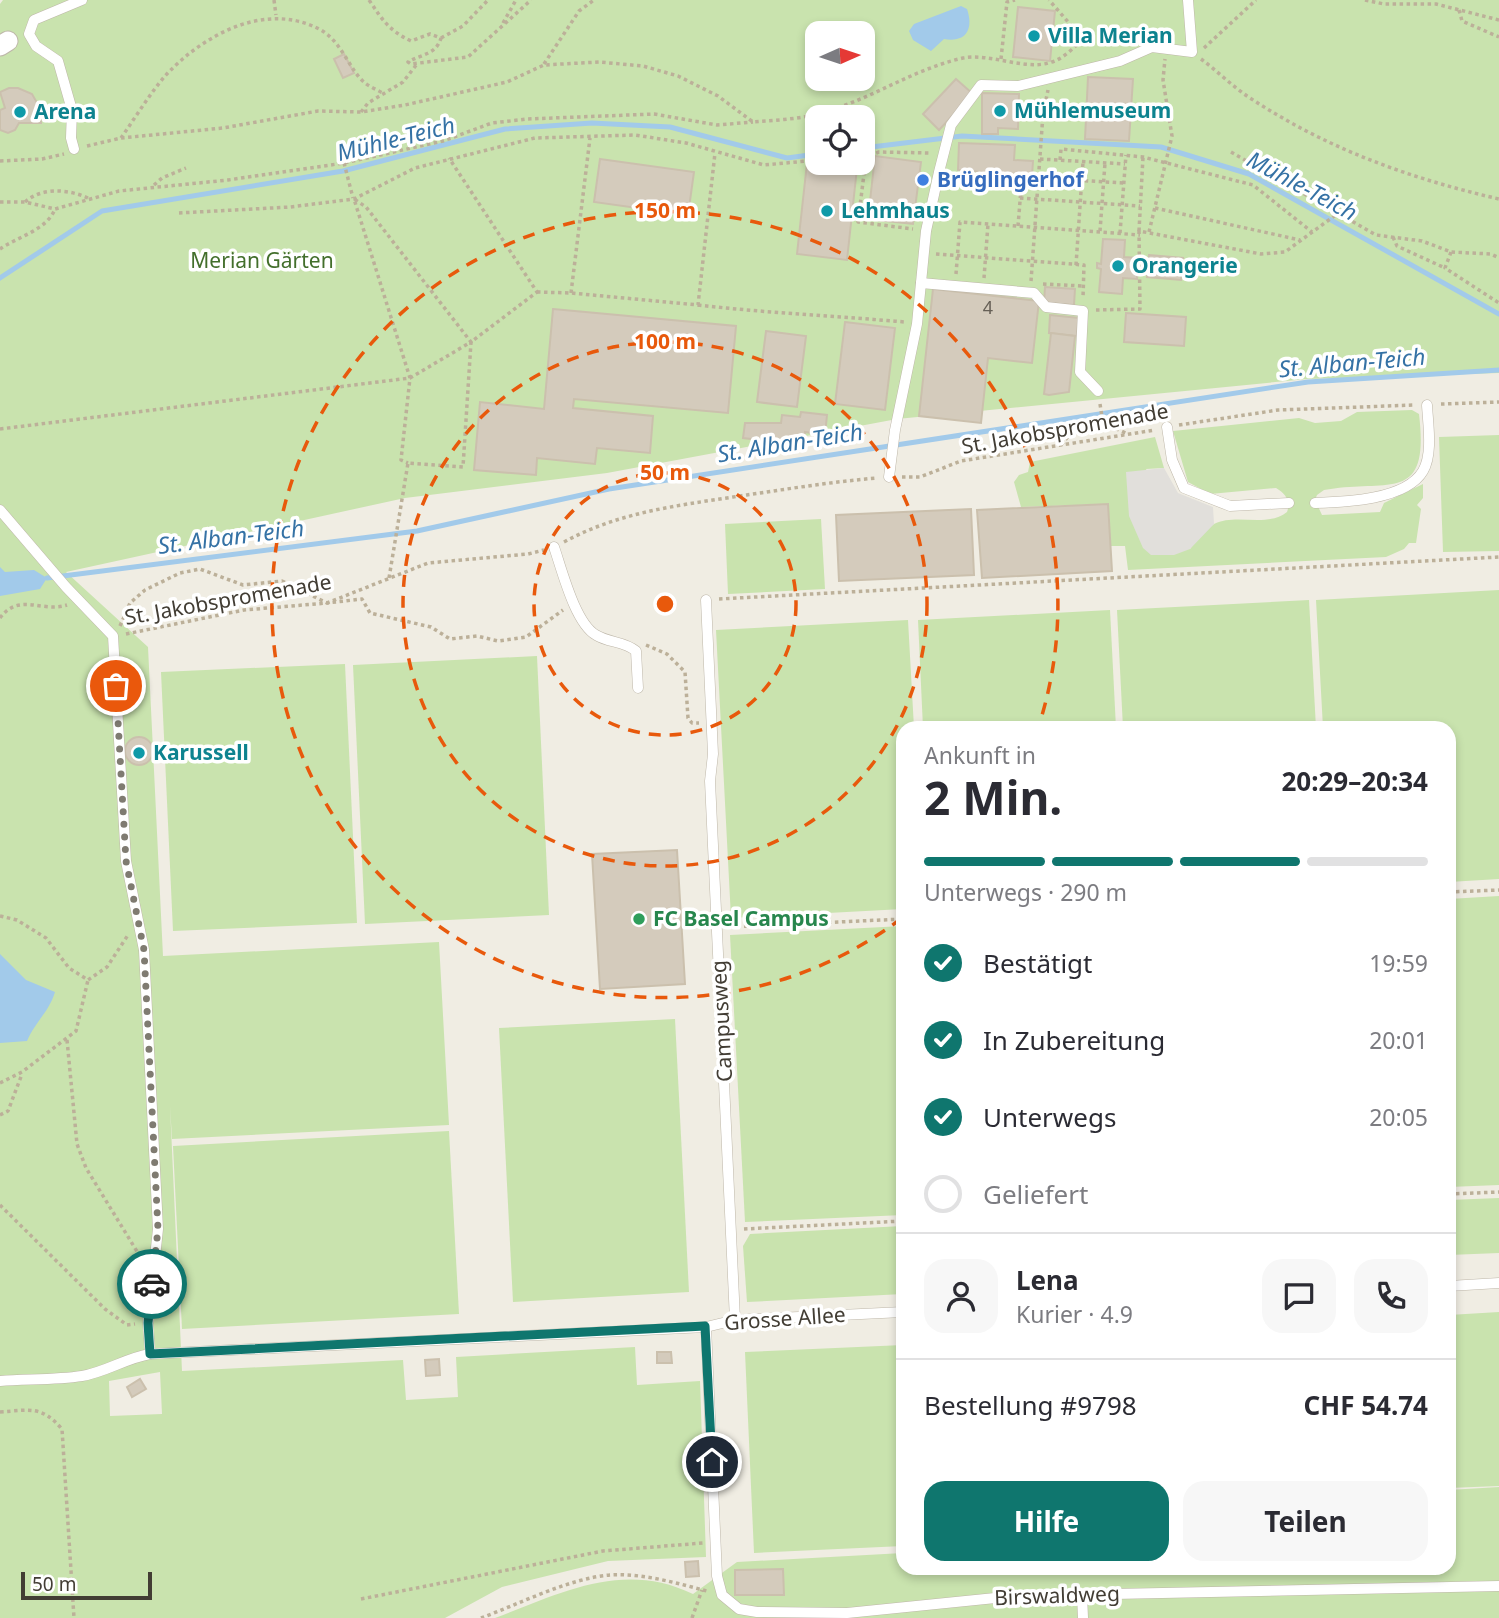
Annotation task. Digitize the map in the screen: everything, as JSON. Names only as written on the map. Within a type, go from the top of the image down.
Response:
[{"type":"lane","points":[[74,149],[71,138],[72,110],[58,61],[36,46],[29,34],[34,20],[82,0]]},
{"type":"lane","points":[[889,477],[895,430],[917,324],[926,231],[951,125],[981,85],[1017,86],[1120,61],[1152,47],[1192,52],[1188,0]]},
{"type":"lane","points":[[921,283],[1034,293],[1046,307],[1083,310],[1080,372],[1098,391]]},
{"type":"lane","points":[[1315,503],[1384,495],[1414,482],[1425,469],[1429,438],[1427,405]]},
{"type":"lane","points":[[1167,427],[1172,460],[1184,488],[1230,506],[1289,503]]},
{"type":"lane","points":[[0,510],[66,587],[113,636],[126,861],[144,950],[158,1229],[148,1323],[150,1354]]},
{"type":"lane","points":[[554,547],[583,623],[596,635],[628,645],[636,651],[638,688]]},
{"type":"lane","name":"Campusweg","points":[[706,600],[711,723],[710,781],[736,1320]]},
{"type":"lane","points":[[1456,1286],[1499,1283]]},
{"type":"lane","name":"Grosse Allee","points":[[0,1381],[83,1376],[112,1367],[131,1357],[150,1354],[705,1326],[736,1320],[896,1312]]},
{"type":"lane","points":[[705,1326],[717,1576],[723,1595]]},
{"type":"lane","name":"Birswaldweg","points":[[723,1595],[739,1609],[757,1612],[847,1613],[1015,1596],[1499,1586]]},
{"type":"lane","points":[[1082,1595],[1083,1618]]},
{"type":"path","points":[[274,0],[276,15]]},
{"type":"path","points":[[369,0],[383,24],[411,41],[430,34],[441,38],[463,26],[488,0]]},
{"type":"path","points":[[502,25],[516,0]]},
{"type":"path","points":[[441,38],[439,47],[408,62],[468,57],[531,0]]},
{"type":"path","points":[[544,65],[579,11],[594,0]]},
{"type":"path","points":[[1001,59],[1007,2],[1015,0]]},
{"type":"path","points":[[0,202],[24,202],[55,209],[89,198],[153,187],[228,180],[344,163],[443,141],[492,123],[527,119],[654,114],[717,125],[828,111],[875,93],[915,72],[965,58],[1046,64],[1063,57],[1083,39],[1049,0]]},
{"type":"path","points":[[1192,52],[1208,47],[1256,0]]},
{"type":"path","points":[[1365,0],[1384,4],[1436,4],[1499,20]]},
{"type":"path","points":[[1459,10],[1462,21],[1499,37]]},
{"type":"path","points":[[121,138],[164,77],[200,43],[258,18],[276,15],[323,30],[346,52],[363,82],[384,94]]},
{"type":"path","points":[[1149,232],[1170,141],[1163,80],[1165,48]]},
{"type":"path","points":[[1192,52],[1245,95],[1327,143],[1392,171],[1499,200]]},
{"type":"path","points":[[0,161],[42,159],[121,138],[223,128],[318,111],[361,112],[507,82],[544,65],[599,62],[643,66],[678,76],[718,96],[753,122]]},
{"type":"path","points":[[361,112],[368,103],[403,82],[418,63]]},
{"type":"path","points":[[1031,283],[1042,131],[1051,77]]},
{"type":"path","points":[[179,213],[290,207],[354,199],[415,168],[534,138],[635,135],[686,143],[764,165],[805,161]]},
{"type":"path","points":[[571,293],[590,138]]},
{"type":"path","points":[[1060,160],[1061,149],[1143,157],[1253,185],[1312,232]]},
{"type":"path","points":[[875,154],[916,151],[944,154]]},
{"type":"path","points":[[1231,152],[1376,234],[1423,241],[1451,252],[1491,254],[1499,258]]},
{"type":"path","points":[[698,305],[715,153]]},
{"type":"path","points":[[1121,233],[1126,155]]},
{"type":"path","points":[[924,253],[1084,265],[1083,310],[1140,309],[1139,233],[1143,157]]},
{"type":"path","points":[[449,158],[537,292]]},
{"type":"path","points":[[1040,159],[1125,164]]},
{"type":"path","points":[[1076,265],[1083,162]]},
{"type":"path","points":[[344,163],[354,199],[411,378],[401,460],[408,463],[463,467],[471,342],[366,207],[354,199]]},
{"type":"path","points":[[1100,232],[1105,163]]},
{"type":"path","points":[[153,187],[162,178],[186,168]]},
{"type":"path","points":[[862,175],[858,222],[926,231]]},
{"type":"path","points":[[1018,226],[1022,177],[1124,183]]},
{"type":"path","points":[[24,202],[33,195],[71,190],[89,198]]},
{"type":"path","points":[[1020,198],[1140,206]]},
{"type":"path","points":[[1155,208],[1301,240]]},
{"type":"path","points":[[0,249],[13,240],[26,236],[52,216],[55,209]]},
{"type":"path","points":[[965,279],[956,279],[960,222],[1100,232],[1149,232],[1261,254],[1285,252],[1337,214]]},
{"type":"path","points":[[984,280],[988,224]]},
{"type":"path","points":[[1393,237],[1397,246],[1446,268],[1499,303]]},
{"type":"path","points":[[1446,268],[1451,252]]},
{"type":"path","points":[[975,280],[996,281]]},
{"type":"path","points":[[1019,282],[1083,286]]},
{"type":"path","points":[[0,429],[411,378],[471,342],[537,292],[917,324]]},
{"type":"path","points":[[1098,391],[1103,423]]},
{"type":"path","name":"St. Jakobspromenade","points":[[113,636],[244,610],[327,603],[428,563],[528,554],[554,547],[592,527],[639,512],[833,481],[920,477],[961,461],[1278,410],[1499,402]]},
{"type":"path","points":[[1059,447],[1071,433],[1103,423],[1128,434]]},
{"type":"path","points":[[389,579],[408,463]]},
{"type":"path","points":[[706,600],[1499,557]]},
{"type":"path","points":[[113,636],[124,620],[130,603],[145,590],[180,573],[200,569],[243,585],[282,580],[327,603],[362,599],[370,613],[431,627],[450,639],[477,636],[498,641],[526,637],[575,602]]},
{"type":"path","points":[[0,618],[5,610],[23,602],[60,607],[79,601]]},
{"type":"path","points":[[628,645],[644,645],[667,653],[675,660],[685,671],[688,718],[692,723],[711,723]]},
{"type":"path","points":[[1456,892],[1499,890]]},
{"type":"path","points":[[0,916],[17,920],[46,938],[69,968],[88,980]]},
{"type":"path","points":[[717,928],[896,919]]},
{"type":"path","points":[[0,1083],[22,1072],[76,1031],[88,980],[107,967],[137,922]]},
{"type":"path","points":[[67,1040],[77,1144],[86,1168],[145,1264],[153,1272]]},
{"type":"path","points":[[0,1115],[8,1111],[22,1072]]},
{"type":"path","points":[[1456,1194],[1499,1192]]},
{"type":"path","points":[[0,1205],[105,1308],[127,1325],[148,1323]]},
{"type":"path","points":[[731,1230],[896,1221]]},
{"type":"path","points":[[0,1412],[34,1409],[50,1415],[62,1429],[74,1618]]},
{"type":"path","points":[[361,1599],[603,1550],[715,1543]]},
{"type":"path","points":[[481,1618],[588,1579],[611,1575],[641,1576],[723,1595]]},
{"type":"path","points":[[692,1618],[702,1590]]},
{"type":"green space","name":"Merian Gärten","points":[[3,0],[1499,0],[1499,373],[1307,379],[897,419],[607,473],[405,498],[66,572],[148,647],[163,956],[439,942],[449,1125],[172,1139],[170,1106],[182,1371],[403,1360],[406,1400],[458,1397],[456,1357],[635,1347],[637,1385],[700,1381],[706,1557],[608,1561],[502,1587],[445,1618],[0,1618],[0,4]],"holes":[[[160,1372],[162,1414],[110,1416],[109,1381]]]},
{"type":"green space","points":[[1412,410],[1419,414],[1421,443],[1418,463],[1411,475],[1400,482],[1385,485],[1324,490],[1315,500],[1322,515],[1380,512],[1384,503],[1423,484],[1423,498],[1417,505],[1421,509],[1416,543],[1409,543],[1404,549],[1386,557],[1128,570],[1125,546],[1110,546],[1108,504],[1021,507],[1014,482],[1019,475],[1028,472],[1030,462],[1155,437],[1164,468],[1146,469],[1190,549],[1214,524],[1279,517],[1287,512],[1288,501],[1276,488],[1210,494],[1188,482],[1173,431],[1299,418],[1315,423],[1341,421],[1357,412]]},
{"type":"green space","points":[[1499,435],[1499,551],[1443,552],[1439,437]]},
{"type":"green space","points":[[821,519],[825,589],[728,594],[725,524]]},
{"type":"green space","points":[[1499,590],[1499,879],[1456,882],[1456,721],[1323,721],[1316,600]]},
{"type":"green space","points":[[1309,600],[1316,721],[1123,721],[1117,610]]},
{"type":"green space","points":[[1110,610],[1116,721],[923,721],[918,620]]},
{"type":"green space","points":[[908,620],[914,721],[896,721],[896,909],[731,918],[716,630]]},
{"type":"green space","points":[[537,656],[549,915],[365,924],[353,665]]},
{"type":"green space","points":[[345,664],[357,923],[173,931],[161,672]]},
{"type":"green space","points":[[1499,896],[1499,1185],[1456,1187],[1456,899]]},
{"type":"green space","points":[[896,926],[896,1215],[745,1222],[730,935]]},
{"type":"green space","points":[[675,1019],[689,1292],[513,1302],[499,1028]]},
{"type":"green space","points":[[449,1131],[459,1314],[182,1329],[173,1146]]},
{"type":"green space","points":[[1499,1198],[1499,1253],[1456,1255],[1456,1200]]},
{"type":"green space","points":[[896,1226],[896,1294],[747,1302],[743,1246],[750,1234]]},
{"type":"green space","points":[[1499,1312],[1499,1486],[1456,1488],[1456,1315]]},
{"type":"green space","points":[[896,1345],[896,1546],[754,1553],[745,1352]]},
{"type":"green space","points":[[1499,1487],[1499,1618],[495,1618],[568,1590],[592,1584],[642,1580],[667,1584],[693,1594],[737,1562],[896,1553],[896,1575],[1456,1575],[1456,1490]]},
{"type":"shaded area","points":[[1164,468],[1178,493],[1213,507],[1214,524],[1190,549],[1174,555],[1151,555],[1143,548],[1129,516],[1126,472]]},
{"type":"water","points":[[961,6],[967,9],[969,16],[969,28],[963,37],[944,39],[931,51],[913,40],[909,31],[914,24]]},
{"type":"water","points":[[0,567],[5,572],[34,570],[47,578],[40,589],[0,596]]},
{"type":"water","points":[[0,954],[26,980],[55,992],[27,1041],[0,1043]]},
{"type":"building","name":"Villa Merian","points":[[1018,7],[1055,11],[1050,61],[1013,57]]},
{"type":"building","points":[[344,54],[354,73],[343,78],[334,59]]},
{"type":"building","points":[[1088,77],[1133,79],[1129,141],[1085,139]]},
{"type":"building","points":[[956,79],[973,94],[939,130],[923,114]]},
{"type":"building","name":"Arena","points":[[18,88],[32,94],[40,108],[41,123],[19,123],[15,130],[8,133],[0,130],[0,110],[5,108],[0,92]]},
{"type":"building","name":"Mühlemuseum","points":[[982,93],[1019,94],[1018,129],[998,128],[998,134],[982,134]]},
{"type":"building","points":[[959,143],[1015,145],[1014,160],[1033,161],[1032,176],[958,170]]},
{"type":"building","points":[[875,156],[921,162],[913,224],[868,219]]},
{"type":"building","points":[[600,159],[694,172],[688,215],[594,202]]},
{"type":"building","name":"Lehmhaus","points":[[806,175],[856,175],[847,260],[797,254]]},
{"type":"building","name":"Orangerie","points":[[1103,239],[1125,240],[1124,257],[1139,258],[1137,279],[1123,278],[1122,294],[1099,292],[1101,269],[1097,268],[1097,263],[1101,264]]},
{"type":"building","points":[[1149,255],[1183,258],[1181,280],[1147,277]]},
{"type":"building","points":[[1045,287],[1075,289],[1074,305],[1044,303]]},
{"type":"building","points":[[933,289],[1039,301],[1032,363],[988,358],[981,423],[919,416]]},
{"type":"building","points":[[553,309],[736,326],[728,413],[574,399],[573,408],[653,416],[650,453],[597,448],[595,464],[537,458],[536,475],[474,470],[480,402],[544,409]]},
{"type":"building","points":[[1126,313],[1186,317],[1184,346],[1124,342]]},
{"type":"building","points":[[1050,315],[1079,318],[1077,336],[1049,333]]},
{"type":"building","points":[[845,322],[895,328],[885,410],[835,404]]},
{"type":"building","points":[[766,331],[806,336],[797,407],[757,402]]},
{"type":"building","points":[[1051,333],[1075,336],[1069,392],[1049,395],[1044,394]]},
{"type":"building","points":[[801,412],[827,415],[825,435],[805,432],[804,445],[743,438],[745,423],[781,423],[782,415],[800,417]]},
{"type":"building","points":[[1108,504],[1112,571],[982,578],[977,510]]},
{"type":"building","points":[[971,509],[974,575],[839,581],[836,515]]},
{"type":"building","name":"Karussell","points":[[139,737],[149,741],[153,751],[149,761],[139,765],[129,761],[125,751],[129,741]]},
{"type":"building","name":"FC Basel Campus","points":[[677,850],[685,984],[600,989],[592,854]]},
{"type":"building","points":[[657,1352],[671,1352],[672,1363],[657,1363]]},
{"type":"building","points":[[439,1359],[440,1375],[426,1376],[425,1360]]},
{"type":"building","points":[[140,1379],[146,1389],[132,1397],[127,1387]]},
{"type":"building","points":[[698,1561],[699,1576],[686,1577],[685,1562]]},
{"type":"building","points":[[783,1569],[784,1595],[735,1595],[735,1570]]},
{"type":"waterway","name":"Mühle-Teich","points":[[0,278],[102,211],[343,171],[505,129],[592,123],[670,127],[787,158],[805,156]]},
{"type":"waterway","name":"Mühle-Teich","points":[[875,147],[962,136],[1161,147],[1249,174],[1499,314]]},
{"type":"waterway","name":"St. Alban-Teich","points":[[47,578],[417,531],[609,489],[1308,382],[1499,370]]},
{"type":"way so far","points":[[116,686],[126,861],[144,950],[158,1229],[152,1284]]},
{"type":"place","name":"Villa Merian","points":[[1034,36]]},
{"type":"place","name":"Mühlemuseum","points":[[1000,111]]},
{"type":"place","name":"Arena","points":[[20,112]]},
{"type":"place","name":"Brüglingerhof","points":[[923,180]]},
{"type":"place","name":"Lehmhaus","points":[[827,211]]},
{"type":"place","name":"Orangerie","points":[[1118,266]]},
{"type":"place","name":"Karussell","points":[[139,753]]},
{"type":"place","name":"FC Basel Campus","points":[[639,919]]},
{"type":"route","points":[[152,1284],[148,1323],[150,1354],[705,1326],[712,1462]]}]
